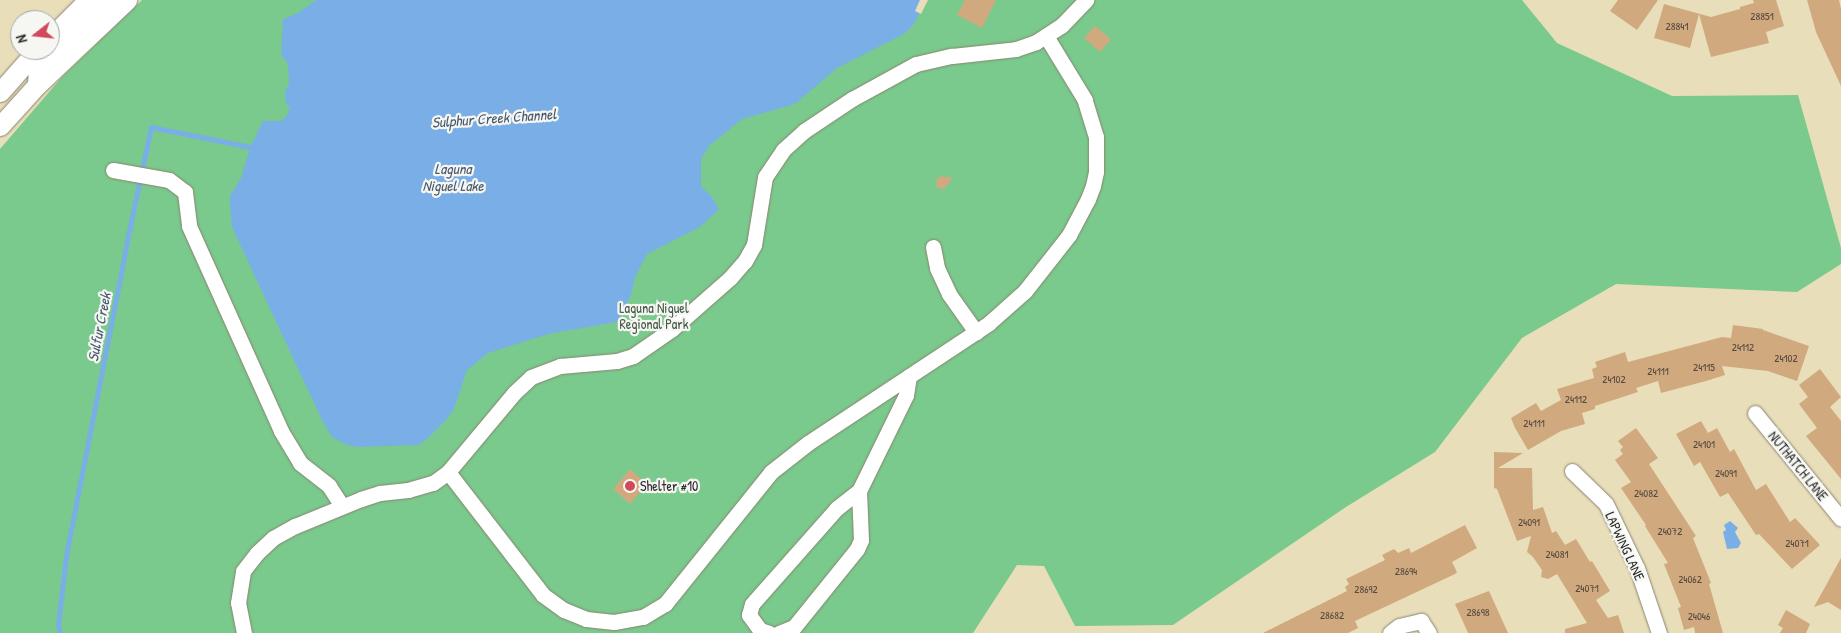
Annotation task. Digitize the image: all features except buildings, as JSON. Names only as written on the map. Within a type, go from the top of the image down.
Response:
[{"type":"main road","points":[[60,27],[88,0]]},
{"type":"main road","points":[[36,85],[38,66],[108,0]]},
{"type":"main road","points":[[0,126],[36,85],[127,0]]},
{"type":"main road","points":[[0,92],[28,60]]},
{"type":"street","points":[[244,633],[239,610],[238,592],[243,571],[249,561],[272,538],[342,506],[380,493],[424,486],[448,472],[514,393],[531,377],[560,366],[617,362],[633,356],[672,329],[730,278],[745,261],[754,245],[762,190],[770,168],[792,141],[819,119],[904,69],[916,64],[952,56],[1016,49],[1046,36],[1075,13],[1086,0]]},
{"type":"street","points":[[448,472],[543,595],[554,604],[586,619],[625,621],[650,614],[671,598],[771,472],[782,462],[976,332],[1025,291],[1058,251],[1078,221],[1088,199],[1096,172],[1097,151],[1090,111],[1046,36]]},
{"type":"street","points":[[113,170],[169,180],[185,192],[189,226],[281,431],[300,463],[329,486],[342,506]]},
{"type":"street","points":[[933,247],[937,268],[949,294],[976,332]]},
{"type":"street","points":[[769,633],[760,630],[750,615],[752,604],[837,508],[859,491],[906,395],[909,376]]},
{"type":"street","name":"NUTHATCH LANE","points":[[1755,413],[1841,519]]},
{"type":"street","name":"LAPWING LANE","points":[[1572,471],[1606,504],[1637,568],[1659,633]]},
{"type":"street","points":[[779,633],[794,626],[857,549],[861,540],[859,491]]},
{"type":"street","points":[[1390,633],[1400,626],[1421,621],[1429,633]]},
{"type":"green space","name":"Laguna Niguel Regional Park","points":[[142,0],[1522,0],[1557,43],[1672,96],[1798,95],[1841,248],[1841,264],[1797,292],[1616,284],[1522,338],[1435,452],[1346,507],[1173,625],[1075,626],[1044,566],[1017,565],[973,633],[0,633],[0,149],[62,77]]},
{"type":"water","name":"Laguna Niguel Lake","points":[[316,0],[926,0],[914,24],[904,34],[837,68],[795,104],[742,119],[710,145],[701,159],[701,186],[711,196],[719,209],[700,227],[647,254],[635,277],[631,295],[617,322],[548,334],[488,353],[467,370],[454,409],[427,439],[418,445],[358,447],[347,445],[332,437],[323,422],[232,227],[230,196],[241,178],[250,148],[263,121],[281,121],[286,117],[290,108],[286,104],[285,92],[289,83],[288,64],[281,54],[283,19],[298,13]]},
{"type":"water","points":[[1730,521],[1738,528],[1735,532],[1741,543],[1738,548],[1727,549],[1723,532],[1726,530],[1724,525]]},
{"type":"pier","points":[[920,0],[928,0],[921,14],[915,11]]},
{"type":"waterway","name":"Sulfur Creek","points":[[60,633],[58,626],[66,556],[151,127],[255,148]]},
{"type":"place","name":"Shelter #10","points":[[630,486]]},
{"type":"water label","name":"Sulphur Creek Channel","points":[[494,118]]}]
